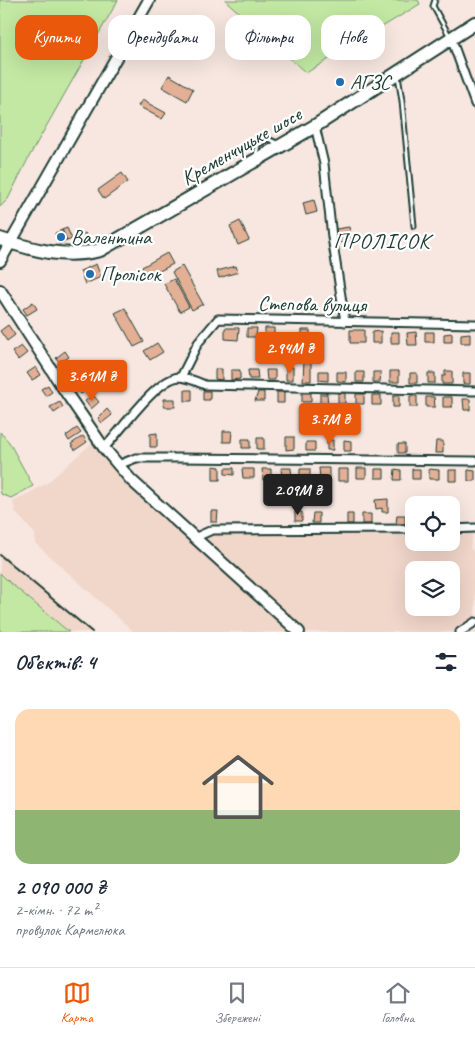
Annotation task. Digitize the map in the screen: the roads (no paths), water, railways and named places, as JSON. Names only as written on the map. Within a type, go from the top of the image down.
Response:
[{"type":"highway","name":"Кременчуцьке шосе","points":[[6,241],[52,253],[68,255],[100,250],[315,126],[475,22]]},
{"type":"street","points":[[0,261],[6,241],[149,0]]},
{"type":"street","points":[[451,38],[475,104]]},
{"type":"street","points":[[315,126],[324,164],[332,237],[345,322]]},
{"type":"street","points":[[0,290],[104,448],[131,480],[299,632]]},
{"type":"street","name":"Степова вулиця","points":[[181,377],[198,343],[218,319],[475,324]]},
{"type":"street","points":[[104,448],[132,414],[168,380],[181,377],[205,385],[475,391]]},
{"type":"street","points":[[118,465],[136,458],[475,461]]},
{"type":"street","points":[[460,529],[475,528]]},
{"type":"street","points":[[194,538],[212,530],[405,530]]},
{"type":"street","points":[[460,632],[475,622]]},
{"type":"lane","points":[[429,0],[451,38]]},
{"type":"lane","points":[[433,6],[435,0]]},
{"type":"lane","points":[[397,73],[402,101],[414,226]]},
{"type":"railway","points":[[0,555],[92,632]]},
{"type":"place","name":"АГЗС","points":[[340,82]]},
{"type":"place","name":"Валентина","points":[[61,237]]},
{"type":"place","name":"Пролісок","points":[[90,274]]},
{"type":"district","name":"ПРОЛІСОК","points":[[382,240]]}]
